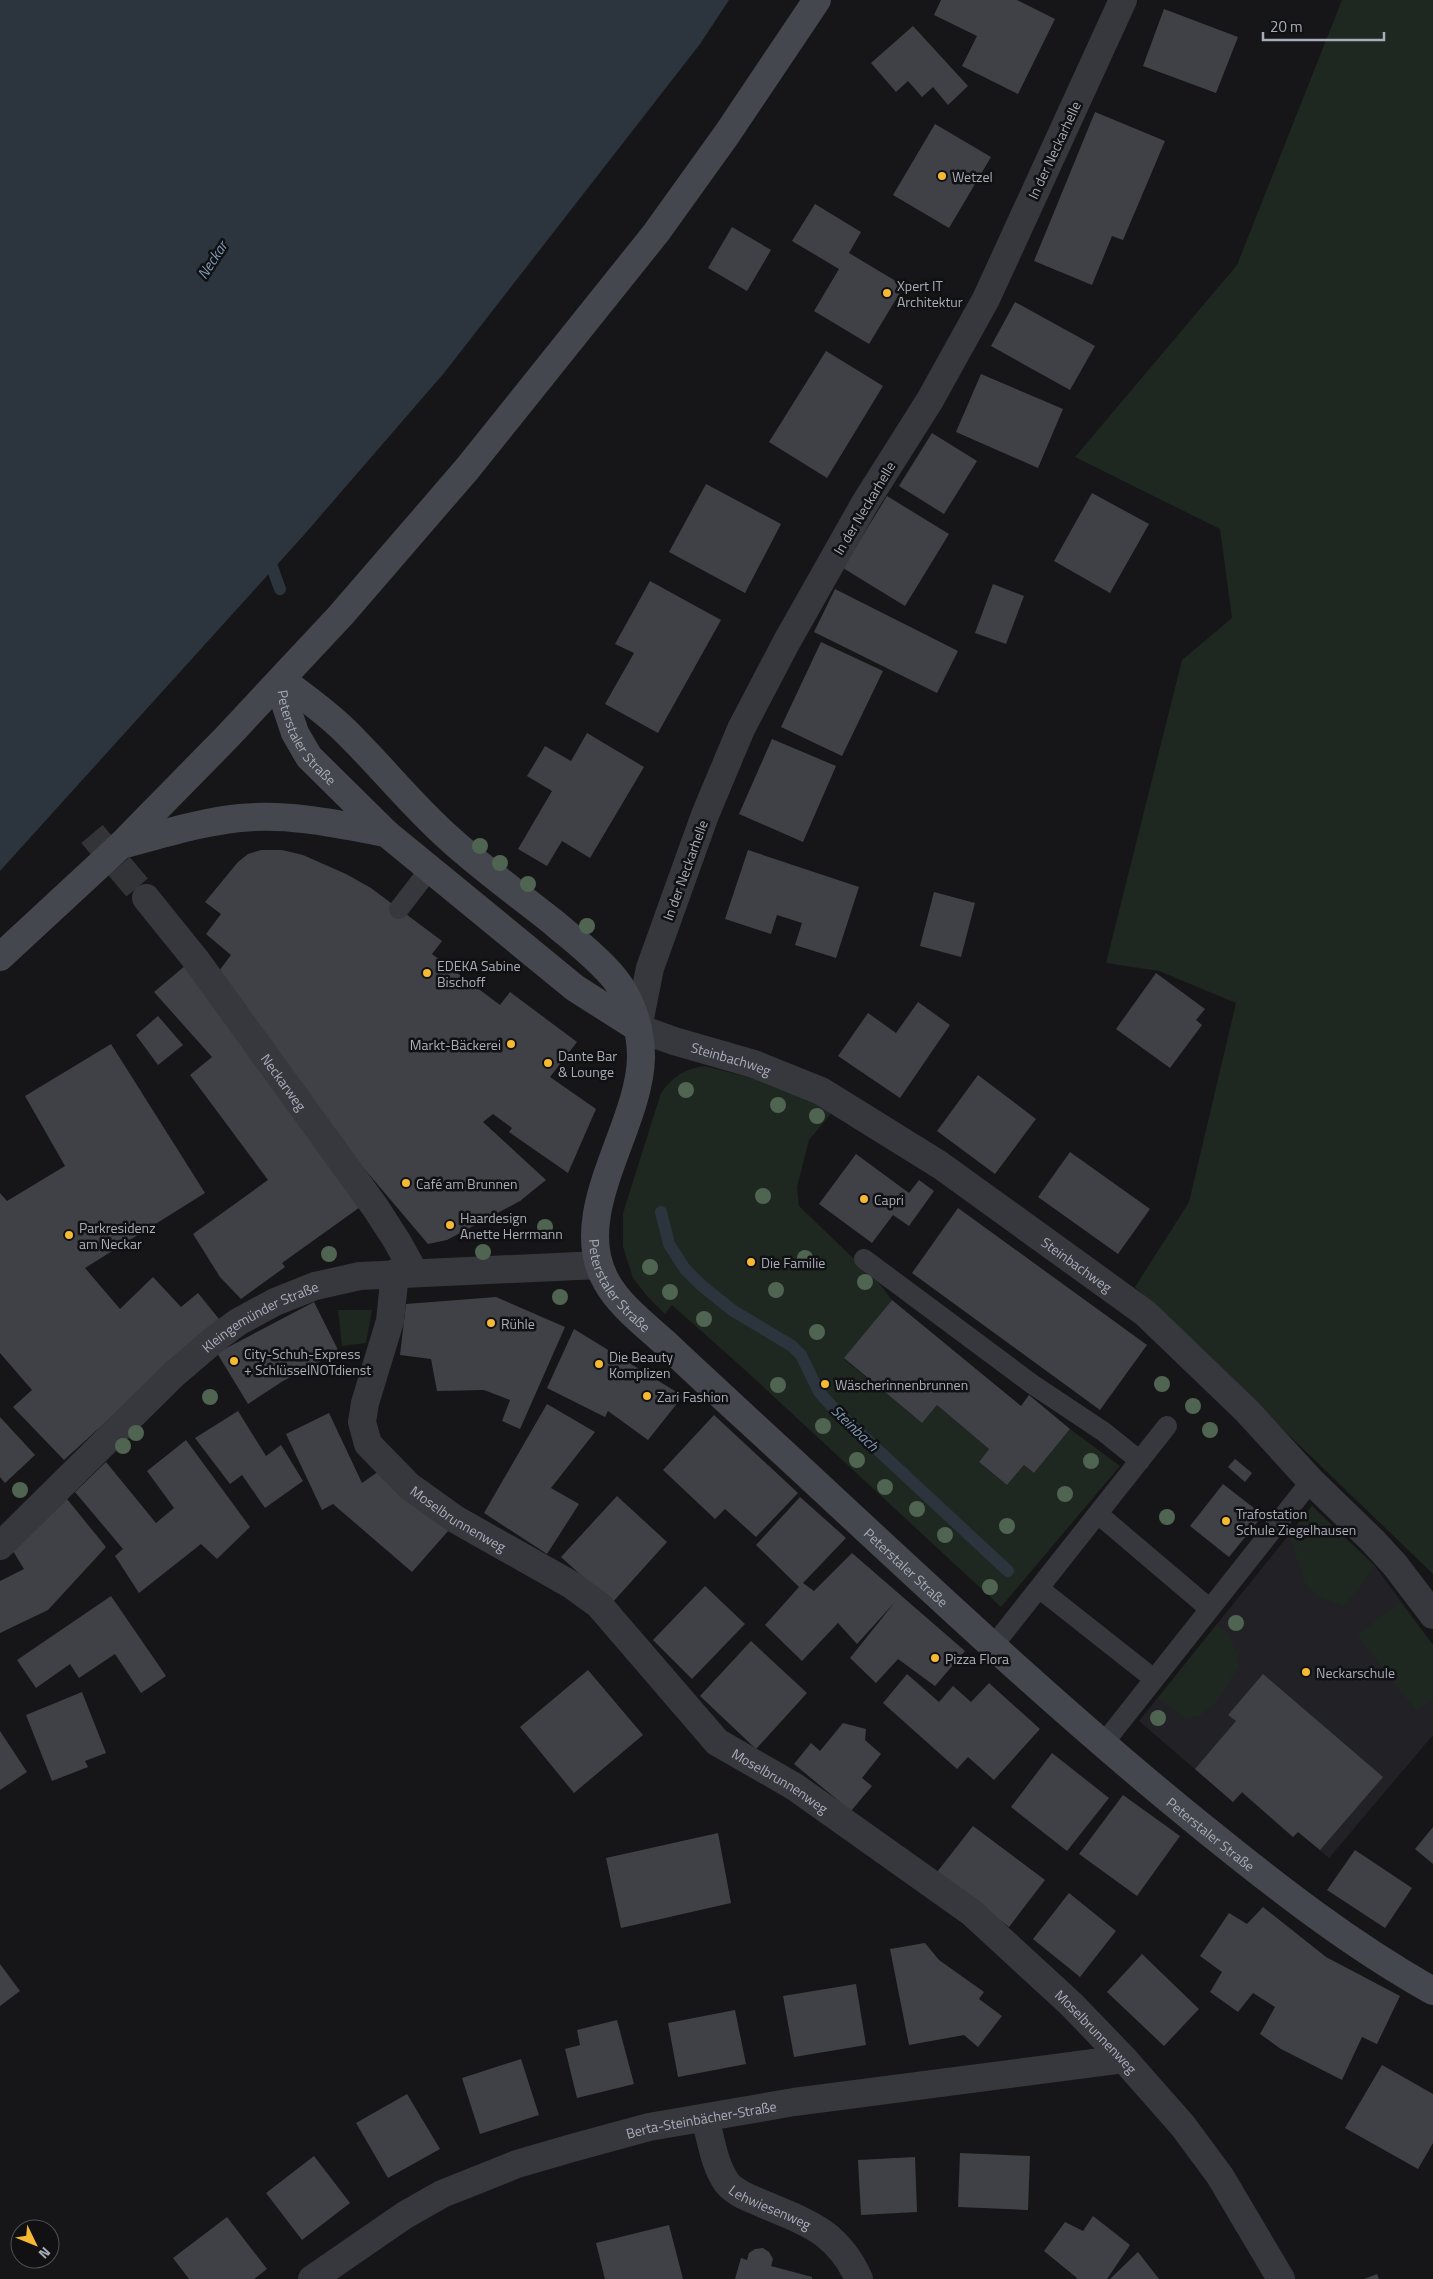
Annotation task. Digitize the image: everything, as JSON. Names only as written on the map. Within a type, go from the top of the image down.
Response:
[{"type":"main road","points":[[0,957],[120,845],[282,680],[467,469],[656,233],[727,134],[817,0]]},
{"type":"main road","name":"Peterstaler Straße","points":[[282,680],[286,706],[295,733],[309,756],[386,832],[429,870],[575,988],[638,1028]]},
{"type":"main road","name":"Peterstaler Straße","points":[[282,680],[341,727],[450,839],[592,955],[614,977],[626,994],[638,1028],[641,1054],[635,1097],[597,1209],[595,1237],[599,1265],[615,1294],[636,1316],[993,1646],[1103,1744],[1179,1808],[1310,1912],[1347,1939],[1433,1991]]},
{"type":"main road","points":[[120,845],[204,824],[242,818],[286,818],[386,832]]},
{"type":"street","name":"In der Neckarhelle","points":[[638,1028],[650,968],[705,815],[741,729],[786,643],[865,503],[930,400],[986,299],[1123,0]]},
{"type":"street","name":"Neckarweg","points":[[146,898],[196,960],[375,1207],[397,1241],[404,1272]]},
{"type":"street","name":"Steinbachweg","points":[[638,1028],[674,1041],[754,1064],[821,1091],[940,1165],[1145,1313],[1247,1410],[1312,1481],[1395,1565],[1433,1615]]},
{"type":"street","name":"Kleingemünder Straße","points":[[0,1546],[174,1374],[215,1339],[250,1315],[315,1286],[360,1276],[404,1272],[599,1265]]},
{"type":"street","name":"Moselbrunnenweg","points":[[404,1272],[364,1403],[362,1422],[368,1444],[408,1486],[455,1519],[570,1584],[599,1605],[717,1742],[795,1787],[971,1912],[1077,2010],[1124,2059],[1183,2126],[1220,2176],[1281,2279]]},
{"type":"street","name":"Berta-Steinbächer-Straße","points":[[312,2279],[413,2210],[476,2179],[518,2164],[649,2127],[794,2102],[1124,2059]]},
{"type":"street","name":"Lehwiesenweg","points":[[705,2118],[716,2159],[728,2183],[742,2195],[814,2225],[838,2247],[859,2279]]},
{"type":"lane","points":[[399,909],[429,870]]},
{"type":"lane","points":[[864,1258],[1024,1378],[1104,1432],[1140,1461]]},
{"type":"lane","points":[[993,1646],[1040,1589],[1167,1426]]},
{"type":"lane","points":[[1103,1744],[1312,1481]]},
{"type":"lane","points":[[1098,1514],[1210,1609]]},
{"type":"lane","points":[[1040,1589],[1154,1679]]},
{"type":"shaded area","points":[[1342,0],[1433,0],[1433,1574],[1135,1287],[1189,1202],[1236,1003],[1159,971],[1106,963],[1182,660],[1232,618],[1220,529],[1075,457],[1237,265]]},
{"type":"shaded area","points":[[705,1066],[779,1085],[835,1109],[809,1140],[797,1187],[799,1206],[878,1282],[892,1300],[844,1359],[922,1423],[937,1405],[989,1449],[979,1462],[1007,1485],[1024,1465],[1034,1473],[1070,1429],[1120,1466],[1001,1607],[745,1370],[672,1305],[665,1314],[633,1278],[623,1247],[623,1213],[661,1093],[680,1074]]},
{"type":"shaded area","points":[[338,1310],[372,1310],[366,1343],[342,1346]]},
{"type":"shaded area","name":"Neckarschule","points":[[1312,1506],[1375,1566],[1433,1645],[1433,1735],[1329,1858],[1298,1832],[1293,1837],[1242,1793],[1233,1802],[1139,1721]]},
{"type":"shaded area","points":[[1312,1506],[1375,1566],[1345,1606],[1317,1597],[1305,1583],[1289,1536]]},
{"type":"shaded area","points":[[1400,1602],[1433,1645],[1433,1698],[1416,1711],[1357,1635]]},
{"type":"shaded area","points":[[1217,1624],[1230,1635],[1238,1656],[1238,1668],[1216,1702],[1200,1716],[1186,1719],[1158,1698]]},
{"type":"water","name":"Neckar","points":[[0,0],[729,0],[700,44],[444,373],[303,536],[0,871]]},
{"type":"building","points":[[941,0],[1017,0],[1055,19],[1018,94],[962,66],[977,36],[934,15]]},
{"type":"building","points":[[1164,9],[1238,37],[1216,93],[1143,66]]},
{"type":"building","points":[[913,26],[968,86],[948,105],[933,87],[922,97],[908,81],[896,92],[871,63]]},
{"type":"building","points":[[1095,112],[1165,141],[1123,240],[1112,236],[1092,285],[1034,261]]},
{"type":"building","name":"Wetzel","points":[[935,124],[991,157],[949,228],[893,195]]},
{"type":"building","points":[[815,204],[861,232],[849,253],[904,286],[869,344],[814,311],[839,269],[792,241]]},
{"type":"building","points":[[732,227],[771,250],[747,291],[708,268]]},
{"type":"building","points":[[1015,302],[1095,346],[1070,390],[991,346]]},
{"type":"building","points":[[826,351],[883,386],[827,478],[769,442]]},
{"type":"building","points":[[981,374],[1063,409],[1038,468],[956,432]]},
{"type":"building","points":[[932,433],[977,461],[944,514],[899,486]]},
{"type":"building","points":[[706,484],[781,524],[745,593],[669,552]]},
{"type":"building","points":[[1092,493],[1149,524],[1110,593],[1054,561]]},
{"type":"building","points":[[887,496],[949,534],[905,606],[843,568]]},
{"type":"building","points":[[650,581],[721,620],[658,733],[605,704],[634,653],[615,644]]},
{"type":"building","points":[[993,584],[1024,596],[1006,644],[975,633]]},
{"type":"building","points":[[835,589],[958,651],[937,693],[814,632]]},
{"type":"building","points":[[821,642],[883,671],[842,756],[781,727]]},
{"type":"building","points":[[587,733],[644,767],[590,858],[562,841],[547,866],[518,849],[552,791],[527,776],[545,746],[571,761]]},
{"type":"building","points":[[772,739],[836,766],[803,842],[739,814]]},
{"type":"building","points":[[261,850],[282,850],[303,855],[346,874],[371,888],[442,941],[432,954],[500,1005],[510,992],[577,1042],[550,1077],[596,1109],[568,1173],[509,1132],[512,1128],[493,1114],[483,1122],[546,1180],[520,1201],[447,1240],[428,1244],[345,1146],[219,971],[231,955],[206,934],[221,914],[205,902],[238,862],[248,854]]},
{"type":"building","points":[[748,850],[859,887],[836,958],[795,945],[802,923],[777,915],[771,934],[725,919]]},
{"type":"building","points":[[934,892],[975,903],[961,957],[920,946]]},
{"type":"building","points":[[186,965],[363,1205],[282,1263],[285,1267],[241,1299],[220,1277],[193,1234],[268,1180],[190,1075],[212,1057],[154,992]]},
{"type":"building","points":[[1156,973],[1205,1009],[1196,1020],[1202,1025],[1170,1068],[1116,1029]]},
{"type":"building","points":[[918,1002],[950,1025],[900,1098],[838,1056],[868,1013],[896,1033]]},
{"type":"building","points":[[158,1016],[183,1045],[158,1065],[136,1035]]},
{"type":"building","name":"Parkresidenz am Neckar","points":[[111,1044],[205,1193],[85,1268],[120,1309],[153,1277],[181,1307],[198,1293],[219,1319],[64,1460],[13,1407],[32,1390],[0,1353],[0,1193],[7,1201],[65,1166],[25,1096]]},
{"type":"building","points":[[978,1075],[1036,1119],[995,1174],[937,1131]]},
{"type":"building","points":[[1070,1152],[1150,1209],[1118,1254],[1038,1197]]},
{"type":"building","name":"Capri","points":[[856,1154],[909,1193],[919,1180],[934,1191],[909,1226],[893,1215],[872,1243],[819,1204]]},
{"type":"building","points":[[958,1208],[1147,1345],[1100,1410],[912,1273]]},
{"type":"building","points":[[496,1297],[565,1327],[520,1429],[502,1421],[510,1400],[484,1390],[437,1391],[431,1359],[400,1355],[406,1304]]},
{"type":"building","points":[[892,1300],[1021,1406],[1029,1395],[1070,1429],[1034,1473],[1024,1465],[1007,1485],[979,1462],[989,1449],[937,1405],[922,1423],[844,1358]]},
{"type":"building","points":[[314,1302],[339,1352],[283,1381],[248,1404],[217,1353]]},
{"type":"building","points":[[574,1329],[683,1396],[648,1440],[608,1411],[605,1417],[547,1388]]},
{"type":"building","points":[[547,1404],[595,1432],[551,1488],[579,1504],[547,1554],[484,1513]]},
{"type":"building","points":[[238,1411],[266,1456],[281,1445],[303,1481],[265,1508],[242,1475],[230,1484],[195,1438]]},
{"type":"building","points":[[329,1413],[362,1483],[379,1471],[449,1530],[412,1572],[333,1504],[322,1510],[286,1434]]},
{"type":"building","points":[[714,1415],[798,1493],[756,1537],[725,1509],[715,1519],[663,1470]]},
{"type":"building","points":[[0,1417],[35,1455],[5,1483],[0,1477]]},
{"type":"building","points":[[186,1440],[250,1527],[217,1559],[201,1544],[139,1593],[115,1556],[123,1549],[75,1492],[106,1462],[156,1523],[174,1508],[147,1471]]},
{"type":"building","points":[[1235,1459],[1252,1473],[1245,1482],[1228,1467]]},
{"type":"building","name":"Trafostation Schule Ziegelhausen","points":[[1223,1484],[1263,1515],[1229,1557],[1190,1526]]},
{"type":"building","points":[[617,1496],[667,1542],[612,1603],[561,1557]]},
{"type":"building","points":[[800,1497],[846,1538],[803,1583],[814,1591],[852,1553],[965,1651],[935,1686],[898,1659],[876,1683],[850,1658],[895,1602],[857,1644],[838,1623],[802,1661],[765,1625],[799,1587],[756,1545]]},
{"type":"building","points":[[67,1499],[106,1547],[48,1610],[0,1633],[0,1581],[24,1569],[13,1551]]},
{"type":"building","points":[[705,1586],[745,1624],[692,1679],[653,1640]]},
{"type":"building","points":[[111,1596],[166,1676],[141,1693],[115,1654],[79,1678],[70,1664],[36,1688],[17,1660]]},
{"type":"building","points":[[751,1641],[807,1693],[756,1749],[700,1696]]},
{"type":"building","points":[[588,1670],[643,1735],[574,1793],[520,1727]]},
{"type":"building","points":[[907,1674],[939,1702],[953,1686],[971,1702],[989,1683],[1040,1729],[994,1780],[968,1757],[957,1769],[883,1703]]},
{"type":"building","points":[[1263,1674],[1383,1777],[1320,1850],[1298,1832],[1293,1837],[1242,1792],[1233,1802],[1195,1769],[1236,1721],[1228,1715]]},
{"type":"building","points":[[82,1692],[106,1753],[85,1761],[88,1767],[52,1781],[26,1715]]},
{"type":"building","points":[[843,1723],[866,1729],[865,1740],[881,1754],[862,1778],[872,1786],[851,1811],[794,1764],[811,1743],[820,1751]]},
{"type":"building","points":[[0,1731],[27,1772],[0,1790]]},
{"type":"building","points":[[1052,1753],[1109,1798],[1067,1851],[1011,1807]]},
{"type":"building","points":[[1123,1795],[1180,1836],[1137,1896],[1079,1854]]},
{"type":"building","points":[[973,1826],[1045,1880],[1009,1927],[937,1872]]},
{"type":"building","points":[[1433,1827],[1433,1864],[1415,1849]]},
{"type":"building","points":[[718,1833],[731,1903],[621,1928],[606,1858]]},
{"type":"building","points":[[1355,1850],[1412,1888],[1385,1928],[1327,1890]]},
{"type":"building","points":[[1069,1893],[1116,1931],[1080,1977],[1033,1939]]},
{"type":"building","points":[[1263,1907],[1326,1957],[1400,1996],[1377,2044],[1362,2037],[1342,2080],[1281,2049],[1260,2034],[1275,2007],[1253,1993],[1238,2012],[1210,1992],[1222,1972],[1200,1956],[1229,1913],[1247,1924]]},
{"type":"building","points":[[925,1943],[939,1960],[984,1992],[979,1999],[1002,2016],[978,2047],[964,2035],[909,2045],[890,1949]]},
{"type":"building","points":[[1142,1954],[1199,2009],[1164,2046],[1107,1992]]},
{"type":"building","points":[[0,1964],[20,1991],[0,2006]]},
{"type":"building","points":[[856,1984],[866,2045],[794,2057],[783,1996]]},
{"type":"building","points":[[735,2010],[746,2064],[678,2077],[668,2023]]},
{"type":"building","points":[[617,2020],[634,2084],[577,2098],[565,2049],[580,2045],[577,2030]]},
{"type":"building","points":[[521,2059],[539,2115],[480,2134],[462,2078]]},
{"type":"building","points":[[1382,2065],[1433,2094],[1433,2143],[1418,2169],[1345,2128]]},
{"type":"building","points":[[407,2094],[440,2149],[388,2178],[356,2123]]},
{"type":"building","points":[[960,2153],[1030,2156],[1028,2210],[958,2207]]},
{"type":"building","points":[[314,2156],[350,2203],[302,2240],[266,2193]]},
{"type":"building","points":[[915,2157],[917,2212],[861,2215],[858,2160]]},
{"type":"building","points":[[1093,2216],[1130,2245],[1107,2279],[1076,2279],[1044,2251],[1065,2222],[1083,2231]]},
{"type":"building","points":[[227,2217],[267,2269],[254,2279],[189,2279],[173,2258]]},
{"type":"building","points":[[669,2225],[683,2279],[605,2279],[596,2243]]},
{"type":"building","points":[[763,2248],[769,2252],[773,2259],[771,2266],[812,2277],[812,2279],[735,2279],[741,2258],[747,2260],[749,2253],[755,2249]]},
{"type":"building","points":[[1138,2252],[1159,2279],[1110,2279]]},
{"type":"building","points":[[1377,2274],[1379,2279],[1364,2279]]},
{"type":"waterway","points":[[267,553],[280,589]]},
{"type":"waterway","name":"Steinbach","points":[[661,1212],[669,1244],[685,1269],[701,1285],[732,1310],[792,1346],[801,1355],[819,1392],[837,1412],[1008,1571]]},
{"type":"tunnel","points":[[92,834],[146,898]]},
{"type":"place","name":"Wetzel","points":[[942,176]]},
{"type":"place","name":"Xpert IT Architektur","points":[[887,293]]},
{"type":"place","name":"EDEKA Sabine Bischoff","points":[[427,973]]},
{"type":"place","name":"Markt-Bäckerei","points":[[511,1044]]},
{"type":"place","name":"Dante Bar & Lounge","points":[[548,1063]]},
{"type":"place","name":"Café am Brunnen","points":[[406,1183]]},
{"type":"place","name":"Capri","points":[[864,1199]]},
{"type":"place","name":"Haardesign Anette Herrmann","points":[[450,1225]]},
{"type":"place","name":"Parkresidenz am Neckar","points":[[69,1235]]},
{"type":"place","name":"Die Familie","points":[[751,1262]]},
{"type":"place","name":"Rühle","points":[[491,1323]]},
{"type":"place","name":"City-Schuh-Express + SchlüsselNOTdienst","points":[[234,1361]]},
{"type":"place","name":"Die Beauty Komplizen","points":[[599,1364]]},
{"type":"place","name":"Wäscherinnenbrunnen","points":[[825,1384]]},
{"type":"place","name":"Zari Fashion","points":[[647,1396]]},
{"type":"place","name":"Trafostation Schule Ziegelhausen","points":[[1226,1521]]},
{"type":"place","name":"Pizza Flora","points":[[935,1658]]},
{"type":"place","name":"Neckarschule","points":[[1306,1672]]}]
